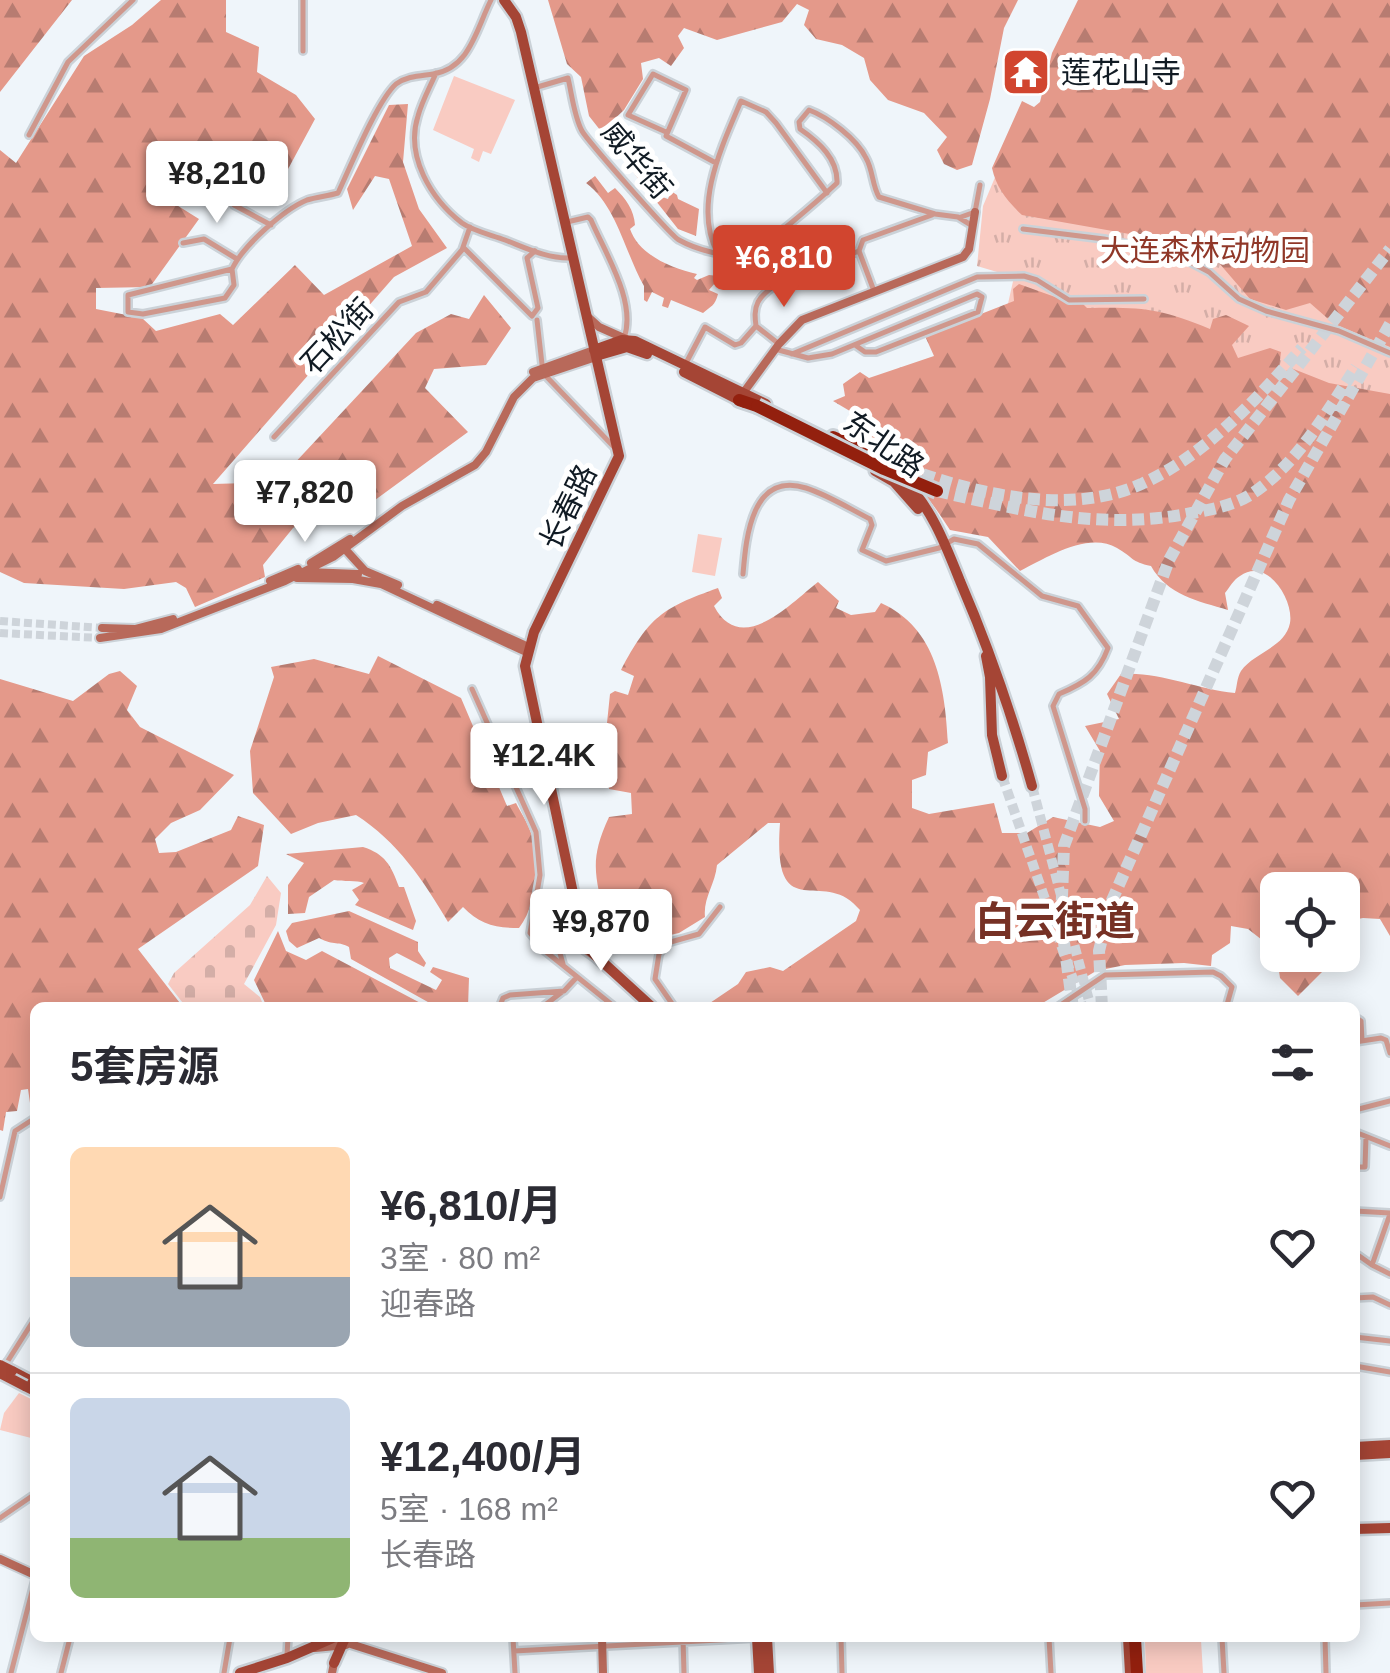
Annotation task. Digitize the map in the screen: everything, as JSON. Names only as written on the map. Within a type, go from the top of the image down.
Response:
[{"type":"highway","points":[[741,396],[884,469],[937,491]]},
{"type":"highway","points":[[833,436],[906,468]]},
{"type":"highway","points":[[1133,1642],[1135,1673]]},
{"type":"main road","name":"长春路","points":[[504,0],[516,17],[534,88],[619,456],[534,632],[522,647],[575,920],[584,945],[594,957],[646,1002]]},
{"type":"main road","points":[[741,396],[802,320],[963,257],[969,249],[975,212]]},
{"type":"main road","points":[[586,315],[599,327],[630,340]]},
{"type":"main road","points":[[286,577],[304,572],[402,506],[475,465],[486,452],[514,397],[543,369],[630,340]]},
{"type":"main road","name":"东北路","points":[[630,340],[685,365],[894,482],[918,508],[942,546],[988,660],[992,735],[1002,776]]},
{"type":"main road","name":"东北路","points":[[595,353],[626,347],[638,349],[833,436],[872,458],[912,488],[942,546],[1003,689],[1032,786]]},
{"type":"main road","points":[[338,572],[333,564],[341,550]]},
{"type":"main road","points":[[341,550],[354,568],[353,574]]},
{"type":"main road","points":[[341,550],[372,575],[522,647]]},
{"type":"main road","points":[[101,633],[161,629],[341,550]]},
{"type":"main road","points":[[304,572],[372,575]]},
{"type":"main road","points":[[286,577],[382,584],[522,647]]},
{"type":"main road","points":[[991,697],[996,702],[1000,700],[1003,689]]},
{"type":"main road","points":[[992,714],[1003,708],[1012,714]]},
{"type":"main road","points":[[0,1365],[30,1386]]},
{"type":"main road","points":[[1360,1447],[1390,1445]]},
{"type":"main road","points":[[1360,1455],[1390,1453]]},
{"type":"main road","points":[[1360,1530],[1390,1528]]},
{"type":"main road","points":[[0,1559],[30,1574]]},
{"type":"main road","points":[[240,1673],[329,1642]]},
{"type":"main road","points":[[333,1668],[334,1642]]},
{"type":"main road","points":[[341,1642],[442,1673]]},
{"type":"main road","points":[[602,1642],[603,1673]]},
{"type":"main road","points":[[761,1642],[764,1673]]},
{"type":"main road","points":[[310,1649],[327,1652],[333,1668]]},
{"type":"street","points":[[29,135],[68,62],[133,0]]},
{"type":"street","points":[[303,0],[303,52]]},
{"type":"street","points":[[232,270],[128,295],[128,312],[142,314],[224,298],[234,285],[232,270],[237,260],[285,212],[338,192],[393,87],[407,77],[458,65],[491,0]]},
{"type":"street","points":[[436,73],[416,118],[415,134],[421,174],[432,194],[470,226],[535,251],[571,258]]},
{"type":"street","points":[[666,132],[628,115],[653,74],[686,90],[666,136],[716,163]]},
{"type":"street","name":"威华街","points":[[534,88],[568,78],[582,131],[640,195],[663,228],[679,240],[717,252],[749,254],[827,193]]},
{"type":"street","points":[[717,252],[709,236],[711,184],[741,101],[766,112],[827,193],[837,183],[838,171],[816,140],[800,129],[799,122],[810,110],[857,145],[867,159],[880,196],[935,214],[958,217],[975,212],[980,184]]},
{"type":"street","points":[[234,205],[271,226]]},
{"type":"street","points":[[916,206],[921,219]]},
{"type":"street","points":[[685,365],[704,327],[735,345],[741,343],[756,326],[756,306],[766,292],[783,281],[858,251],[863,240],[935,214]]},
{"type":"street","points":[[563,223],[588,217],[591,220],[625,299],[630,340]]},
{"type":"street","points":[[958,217],[972,228]]},
{"type":"street","name":"石松街","points":[[274,437],[399,302],[426,292],[462,250],[470,226]]},
{"type":"street","points":[[1023,229],[1104,239],[1177,255],[1209,272],[1240,299],[1266,311],[1339,331],[1390,353]]},
{"type":"street","points":[[691,244],[709,236]]},
{"type":"street","points":[[183,243],[204,239],[237,260]]},
{"type":"street","points":[[465,241],[467,254],[532,316],[538,308],[526,258],[535,251]]},
{"type":"street","points":[[858,251],[875,292]]},
{"type":"street","points":[[792,354],[977,277],[1024,276],[1068,300],[1144,298]]},
{"type":"street","points":[[756,326],[777,347],[808,358],[820,357],[977,294],[982,296],[978,312],[876,352],[865,352],[856,345]]},
{"type":"street","points":[[537,320],[543,369],[615,448]]},
{"type":"street","points":[[743,574],[746,532],[758,505],[768,494],[794,486],[808,488],[870,520],[872,526],[862,550],[886,560],[942,546],[954,539],[978,544],[1042,596],[1078,606],[1108,648],[1100,669],[1085,683],[1059,694],[1053,706],[1085,809],[1085,821]]},
{"type":"street","points":[[472,689],[536,832],[540,875],[530,933],[544,950],[608,1002]]},
{"type":"street","points":[[672,1002],[655,979],[660,954],[667,942],[699,934],[720,907]]},
{"type":"street","points":[[544,950],[575,920]]},
{"type":"street","points":[[530,933],[542,938],[566,936],[594,957]]},
{"type":"street","points":[[556,936],[564,967]]},
{"type":"street","points":[[1065,1002],[1105,975],[1212,972],[1232,987],[1228,1002]]},
{"type":"street","points":[[549,1002],[576,978]]},
{"type":"street","points":[[501,1002],[510,995],[564,991]]},
{"type":"street","points":[[1360,1041],[1386,1040],[1390,1052]]},
{"type":"street","points":[[1360,1109],[1390,1101]]},
{"type":"street","points":[[0,1197],[15,1131],[30,1121]]},
{"type":"street","points":[[1360,1135],[1390,1146]]},
{"type":"street","points":[[1360,1167],[1365,1167],[1366,1138]]},
{"type":"street","points":[[1360,1211],[1390,1214],[1372,1265]]},
{"type":"street","points":[[1360,1256],[1390,1274]]},
{"type":"street","points":[[1360,1298],[1372,1297],[1390,1305]]},
{"type":"street","points":[[6,1372],[30,1327]]},
{"type":"street","points":[[1360,1338],[1390,1342]]},
{"type":"street","points":[[1360,1367],[1390,1372]]},
{"type":"street","points":[[0,1518],[30,1497]]},
{"type":"street","points":[[24,1673],[12,1671],[30,1597]]},
{"type":"street","points":[[1360,1605],[1390,1603]]},
{"type":"street","points":[[61,1673],[69,1642]]},
{"type":"street","points":[[224,1673],[229,1642]]},
{"type":"street","points":[[288,1642],[288,1658]]},
{"type":"street","points":[[514,1642],[516,1673]]},
{"type":"street","points":[[514,1651],[602,1642]]},
{"type":"street","points":[[683,1642],[684,1673]]},
{"type":"street","points":[[841,1642],[842,1673]]},
{"type":"street","points":[[1049,1642],[1051,1673]]},
{"type":"street","points":[[1222,1642],[1224,1673]]},
{"type":"street","points":[[1324,1642],[1326,1673]]},
{"type":"green space","points":[[0,0],[72,0],[0,92]]},
{"type":"green space","points":[[161,0],[226,0],[226,32],[259,47],[257,72],[296,95],[315,119],[287,171],[253,165],[231,189],[183,184],[175,204],[199,219],[150,287],[96,288],[96,309],[142,318],[156,331],[220,314],[233,325],[295,265],[324,295],[412,246],[389,179],[375,176],[353,210],[347,189],[389,105],[408,104],[403,162],[419,209],[447,248],[394,277],[213,484],[277,482],[416,333],[451,314],[469,319],[484,295],[511,328],[486,365],[434,369],[425,388],[468,432],[345,522],[328,505],[293,528],[263,565],[265,577],[195,607],[186,588],[176,582],[124,589],[24,583],[0,572],[0,150],[16,163],[84,56],[132,25]]},
{"type":"green space","points":[[548,0],[1018,0],[1004,28],[972,165],[957,170],[944,164],[937,150],[947,137],[924,113],[888,100],[870,80],[864,58],[842,45],[816,39],[804,25],[809,10],[797,4],[782,22],[717,40],[684,28],[678,36],[684,48],[671,66],[659,58],[641,63],[643,79],[624,110],[607,126],[623,150],[657,176],[662,197],[668,199],[671,191],[699,209],[696,236],[678,229],[589,116],[581,77],[567,64]]},
{"type":"green space","points":[[1078,0],[1390,0],[1390,347],[1334,324],[1310,303],[1286,310],[1250,299],[1213,256],[1152,238],[1022,215],[1012,204],[999,188],[992,168],[1022,101],[1034,107],[1040,102],[1052,53]]},
{"type":"green space","name":"大连森林动物园","points":[[1390,0],[1390,526],[1000,339],[1014,277],[977,266],[983,206],[1014,132]]},
{"type":"green space","points":[[454,76],[515,100],[491,154],[483,151],[479,162],[471,158],[474,149],[433,130]]},
{"type":"green space","points":[[595,176],[608,193],[615,188],[626,201],[635,225],[630,229],[648,253],[697,274],[697,280],[719,276],[719,283],[709,290],[718,294],[716,301],[703,313],[671,300],[668,308],[662,306],[664,298],[652,292],[647,302],[644,300],[644,286],[613,217],[586,183]]},
{"type":"green space","points":[[1019,284],[1082,303],[1087,308],[1150,310],[1210,329],[1213,319],[1226,315],[1249,326],[1232,345],[1238,358],[1270,348],[1281,352],[1278,376],[1291,368],[1329,383],[1390,394],[1390,936],[1380,919],[1360,919],[1360,872],[1260,872],[1260,938],[1248,929],[1231,926],[1230,943],[1212,955],[1211,966],[1125,965],[1096,971],[1044,1002],[711,1002],[738,984],[746,972],[770,967],[783,971],[856,921],[860,910],[846,897],[792,886],[784,876],[780,856],[780,823],[768,823],[717,865],[705,917],[679,933],[648,940],[626,927],[615,928],[606,923],[597,881],[598,846],[609,817],[632,814],[631,793],[609,789],[610,694],[615,691],[628,695],[634,676],[621,670],[649,626],[670,609],[718,588],[722,598],[714,606],[725,621],[751,627],[780,613],[818,582],[839,601],[836,608],[851,615],[875,612],[881,603],[900,614],[915,628],[934,662],[944,701],[948,743],[928,752],[926,775],[912,780],[912,808],[929,814],[994,803],[1002,833],[1027,833],[1053,817],[1100,827],[1114,821],[1099,796],[1100,751],[1085,726],[1119,719],[1107,694],[1121,674],[1149,675],[1235,693],[1241,671],[1287,631],[1288,603],[1277,583],[1260,572],[1250,571],[1234,581],[1225,593],[1228,610],[1174,590],[1151,566],[1106,544],[1067,548],[1020,571],[988,537],[950,530],[911,478],[860,439],[865,420],[833,401],[845,396],[843,384],[860,372],[869,378],[934,356],[925,336],[1014,301],[1013,289]]},
{"type":"green space","points":[[698,534],[722,538],[715,576],[692,572]]},
{"type":"green space","points":[[378,656],[461,698],[507,806],[516,803],[526,822],[536,856],[536,882],[530,907],[519,928],[488,924],[463,907],[448,922],[408,863],[356,815],[291,834],[253,793],[250,751],[274,677],[271,667],[314,659],[369,674]]},
{"type":"green space","points":[[120,671],[137,686],[127,710],[140,727],[234,775],[200,810],[171,823],[155,839],[159,853],[176,852],[231,830],[238,816],[264,825],[258,866],[138,949],[179,1002],[30,1002],[30,1103],[28,1089],[21,1090],[17,1111],[6,1112],[3,1131],[0,679],[73,701],[109,674]]},
{"type":"green space","points":[[363,847],[382,857],[399,887],[404,887],[416,921],[413,930],[355,905],[359,900],[352,890],[364,883],[358,882],[334,880],[309,897],[305,913],[288,914],[288,885],[304,863],[286,854]]},
{"type":"green space","points":[[267,876],[281,893],[276,925],[244,984],[262,1002],[182,1002],[168,984],[174,973],[250,905]]},
{"type":"green space","points":[[349,911],[418,942],[424,967],[397,953],[389,958],[390,968],[436,990],[442,980],[430,972],[433,967],[469,978],[468,1002],[428,1002],[351,959],[345,945],[319,938],[297,948],[286,931],[292,923]]},
{"type":"green space","points":[[278,931],[286,951],[306,960],[322,951],[419,1002],[265,1002],[254,980]]},
{"type":"green space","points":[[1279,972],[1322,972],[1298,996],[1280,978]]},
{"type":"green space","points":[[19,1393],[30,1398],[30,1438],[0,1430],[4,1413]]},
{"type":"green space","points":[[1145,1642],[1201,1642],[1203,1673],[1146,1673]]},
{"type":"tunnel","points":[[1072,1002],[1061,921],[1064,846],[1169,560],[1225,459],[1390,249]]},
{"type":"tunnel","points":[[1102,1002],[1099,951],[1110,905],[1289,500],[1390,324]]},
{"type":"tunnel","points":[[906,468],[962,486],[1022,498],[1082,499],[1111,494],[1163,473],[1207,443],[1302,348]]},
{"type":"tunnel","points":[[937,491],[1032,511],[1095,519],[1159,518],[1222,507],[1250,495],[1282,469],[1309,437],[1356,367]]},
{"type":"tunnel","points":[[0,621],[102,628]]},
{"type":"tunnel","points":[[0,633],[100,638]]},
{"type":"tunnel","points":[[1002,776],[1081,1002]]},
{"type":"tunnel","points":[[1032,786],[1089,1002]]},
{"type":"place","name":"莲花山寺","points":[[1026,72]]},
{"type":"district","name":"白云街道","points":[[1055,921]]}]
